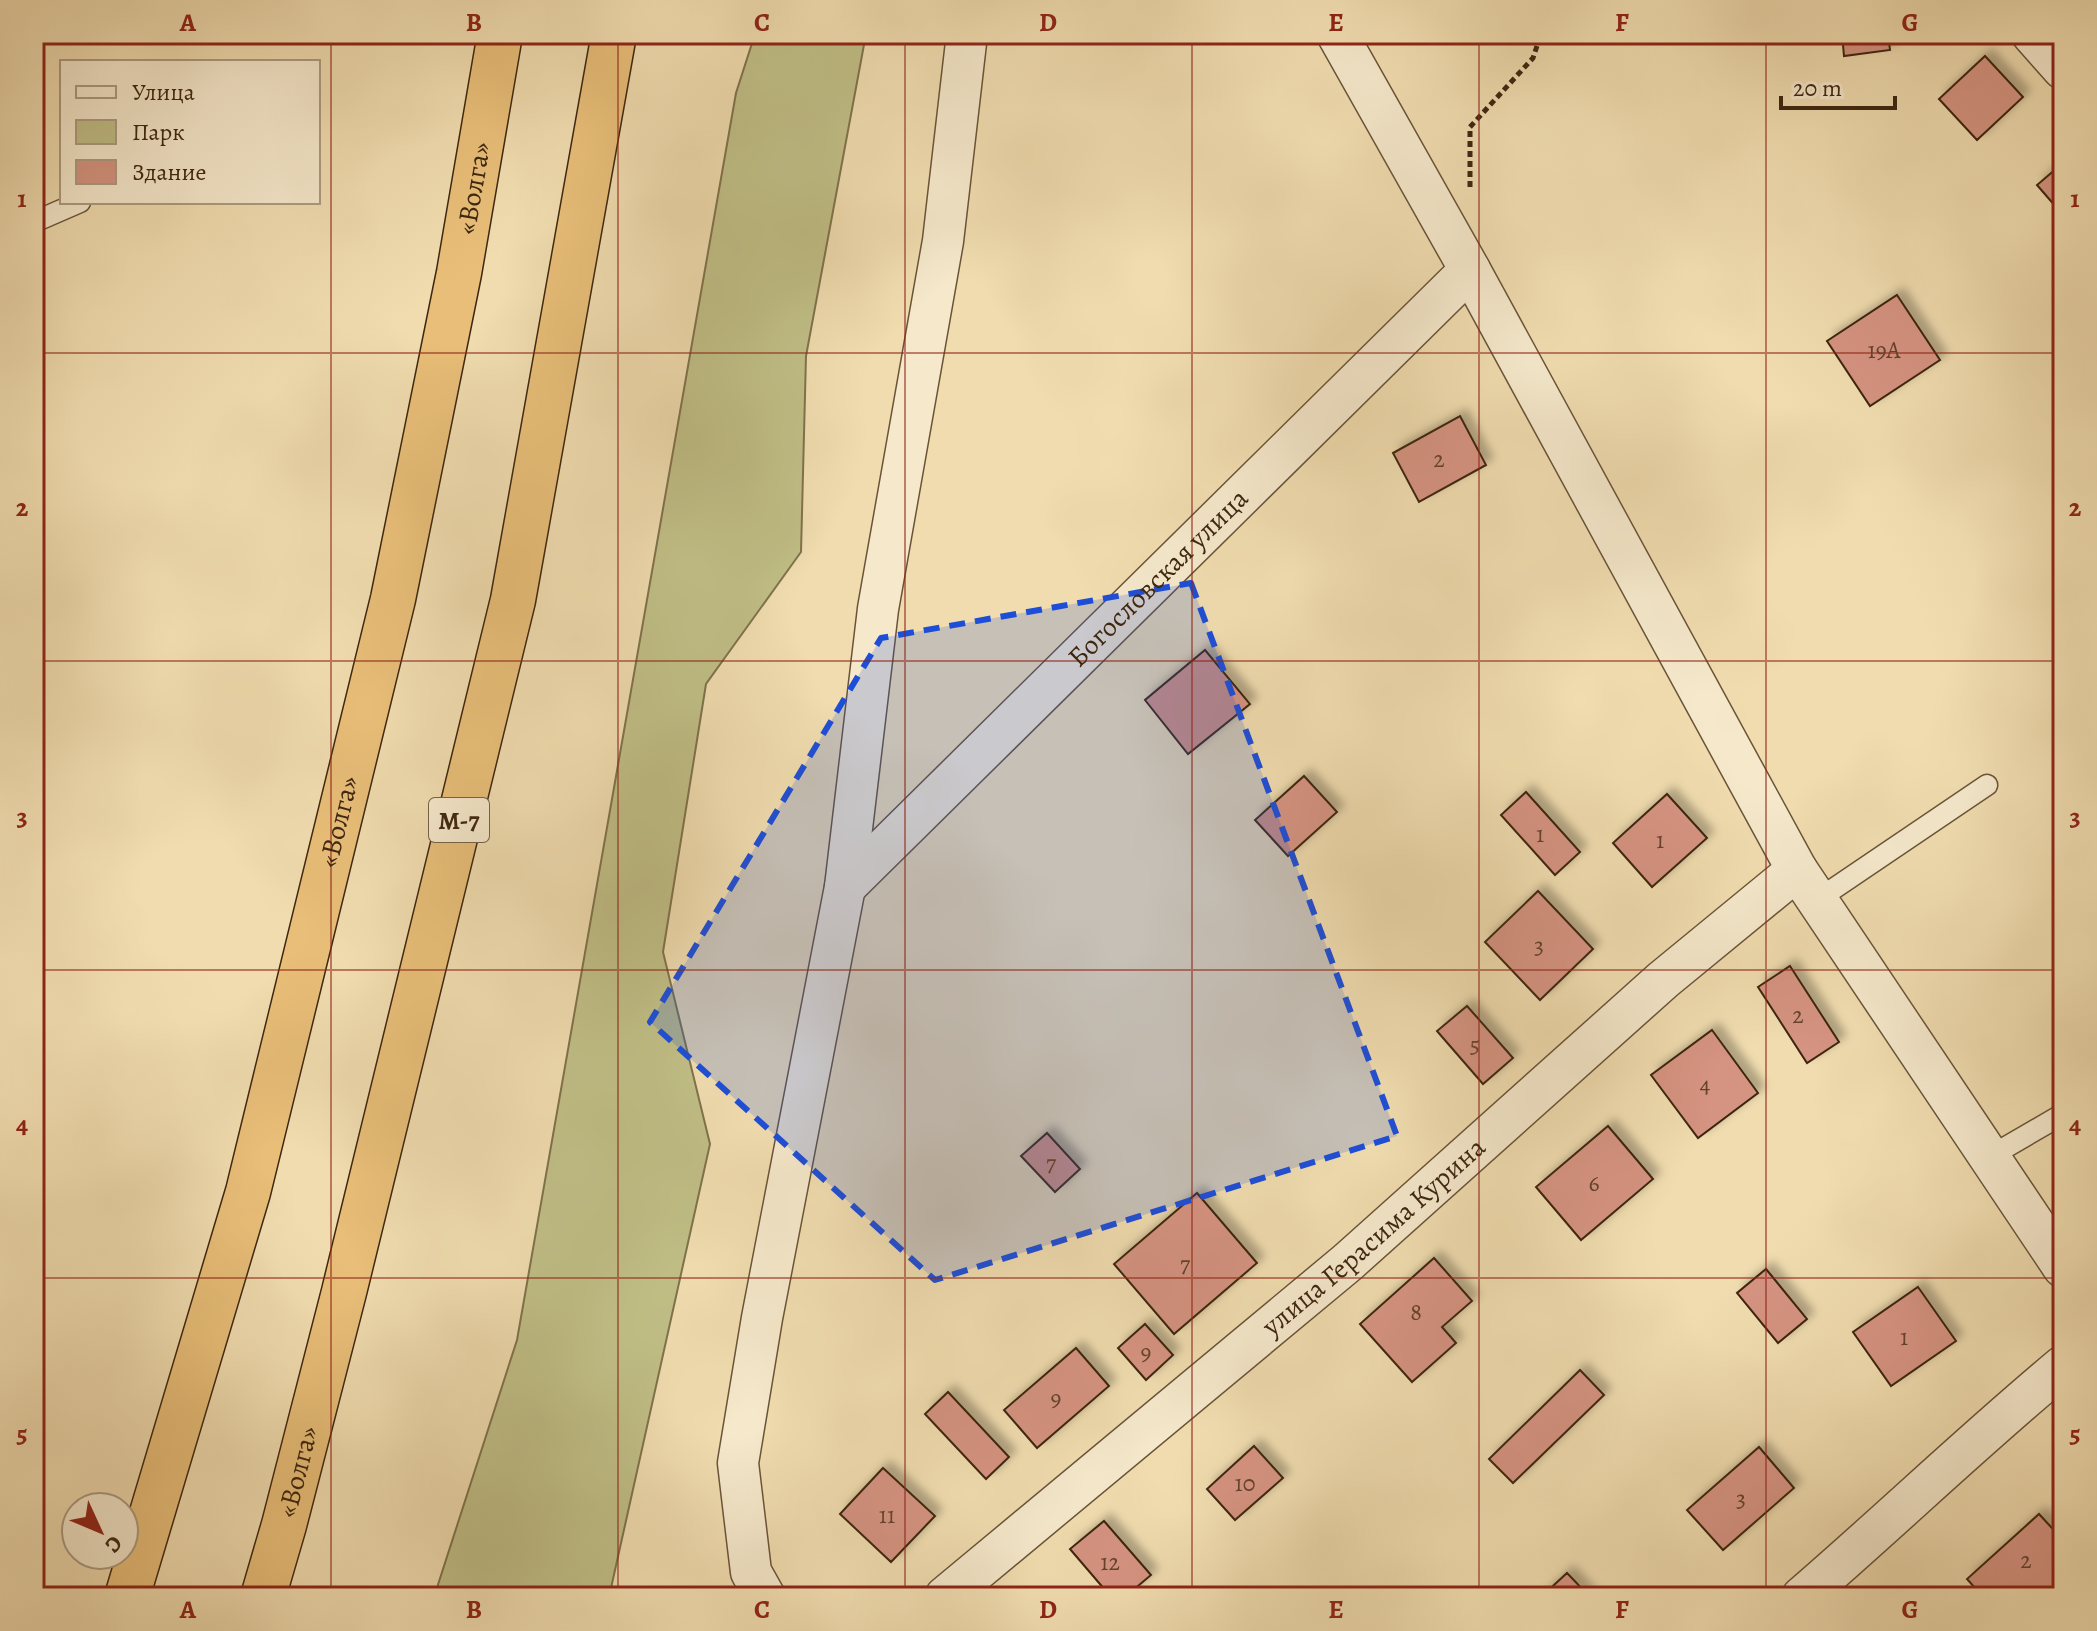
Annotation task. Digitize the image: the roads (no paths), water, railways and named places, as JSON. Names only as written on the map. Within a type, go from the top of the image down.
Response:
[{"type":"highway","name":"«Волга»","points":[[127,1597],[248,1192],[393,599],[459,273],[500,34]]},
{"type":"highway","name":"«Волга»","points":[[263,1597],[344,1292],[513,600],[614,34]]},
{"type":"street","points":[[765,1597],[751,1572],[738,1463],[765,1303],[845,887],[878,609],[943,241],[967,34]]},
{"type":"street","points":[[1337,34],[1807,885],[2063,1267]]},
{"type":"street","points":[[2032,34],[2063,69]]},
{"type":"street","name":"Богословская улица","points":[[845,887],[1470,270]]},
{"type":"street","name":"улица Герасима Курина","points":[[945,1597],[1348,1262],[1663,980],[1807,885]]},
{"type":"street","points":[[1802,1597],[1892,1520],[1999,1419],[2063,1366]]},
{"type":"lane","points":[[34,222],[75,204]]},
{"type":"lane","points":[[1807,885],[1987,785]]},
{"type":"lane","points":[[1989,1157],[2063,1114]]}]
